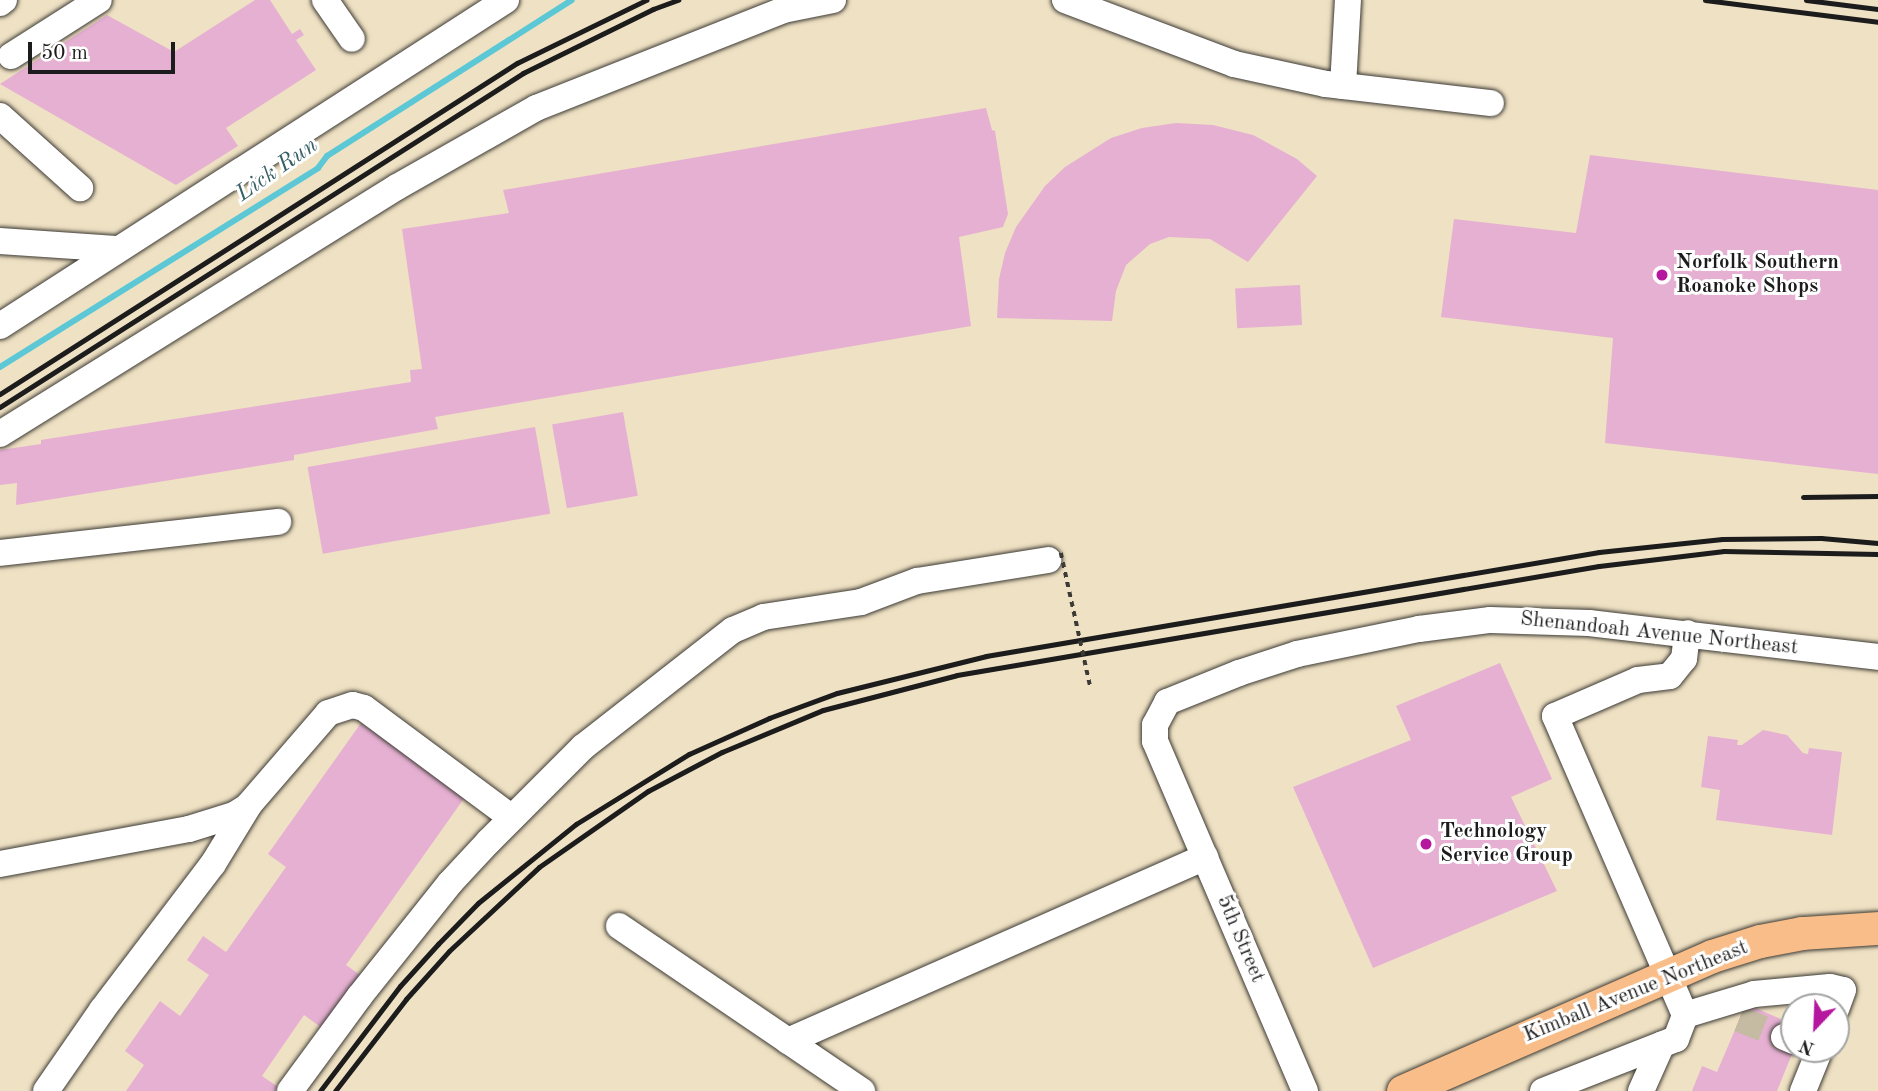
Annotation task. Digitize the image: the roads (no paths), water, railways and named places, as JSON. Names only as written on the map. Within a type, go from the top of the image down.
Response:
[{"type":"main road","name":"Kimball Avenue Northeast","points":[[1403,1091],[1667,975],[1760,941],[1802,933],[1878,928]]},
{"type":"street","points":[[8,62],[99,0]]},
{"type":"street","points":[[325,0],[352,39]]},
{"type":"street","points":[[0,326],[506,0]]},
{"type":"street","points":[[0,433],[397,187],[536,108],[783,10],[833,0]]},
{"type":"street","points":[[1065,0],[1228,63],[1343,86],[1491,103]]},
{"type":"street","points":[[1343,86],[1349,0]]},
{"type":"street","points":[[0,116],[80,188]]},
{"type":"street","points":[[0,147],[27,142]]},
{"type":"street","points":[[0,241],[116,249]]},
{"type":"street","points":[[0,553],[278,522]]},
{"type":"street","points":[[290,1091],[359,997],[450,883],[512,818],[583,747],[733,630],[763,617],[861,602],[917,581],[1055,556]]},
{"type":"street","name":"Shenandoah Avenue Northeast","points":[[1175,788],[1155,741],[1155,725],[1167,702],[1227,677],[1297,654],[1419,629],[1490,620],[1548,620],[1687,633],[1878,657]]},
{"type":"street","points":[[1687,633],[1684,659],[1670,676],[1639,680],[1555,716],[1667,975],[1696,1011],[1740,1019]]},
{"type":"street","points":[[46,1091],[102,1010],[213,864],[252,801],[328,713],[353,705],[364,708],[512,818]]},
{"type":"street","name":"5th Street","points":[[1175,788],[1305,1091]]},
{"type":"street","points":[[0,864],[189,829],[234,815],[252,801]]},
{"type":"street","points":[[788,1041],[1205,857]]},
{"type":"street","points":[[619,926],[862,1091]]},
{"type":"street","points":[[1543,1091],[1675,1039],[1696,1011],[1754,994],[1830,987],[1843,990],[1842,993]]},
{"type":"street","points":[[1641,1091],[1662,1044]]},
{"type":"street","points":[[1803,1091],[1813,1063]]},
{"type":"waterway","name":"Lick Run","points":[[0,367],[318,168],[327,156],[572,0]]},
{"type":"tunnel","points":[[1739,1019],[1780,1035]]},
{"type":"railway","points":[[0,394],[517,63],[646,0]]},
{"type":"railway","points":[[0,407],[523,73],[653,9],[678,0]]},
{"type":"railway","points":[[1705,0],[1878,22]]},
{"type":"railway","points":[[1806,0],[1878,9]]},
{"type":"railway","points":[[1803,497],[1878,496]]},
{"type":"railway","points":[[320,1091],[400,986],[438,944],[478,903],[576,824],[689,754],[769,718],[837,693],[986,656],[1599,552],[1722,539],[1821,538],[1878,543]]},
{"type":"railway","points":[[335,1091],[406,999],[449,951],[539,867],[648,791],[722,752],[823,710],[957,675],[1599,566],[1724,551],[1878,554]]},
{"type":"place","name":"Norfolk Southern Roanoke Shops","points":[[1662,275]]},
{"type":"place","name":"Technology Service Group","points":[[1426,844]]}]
